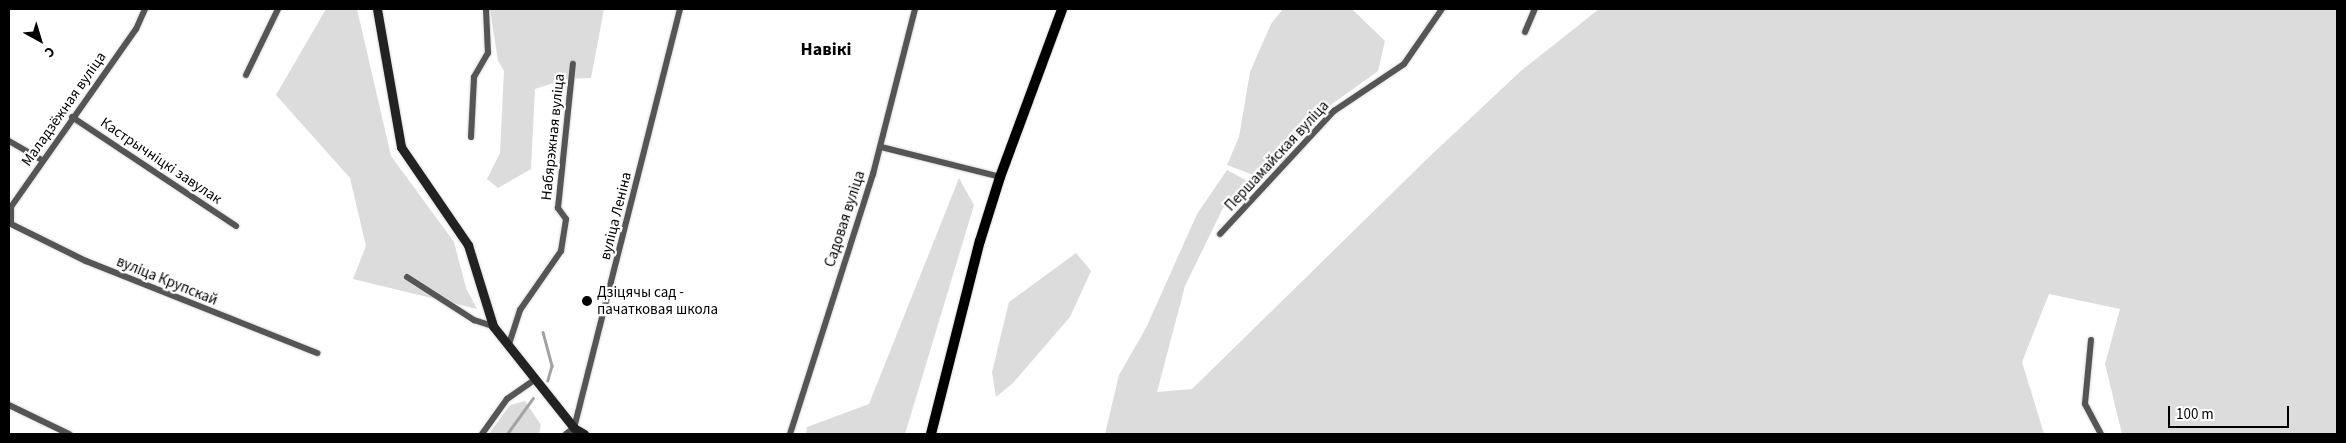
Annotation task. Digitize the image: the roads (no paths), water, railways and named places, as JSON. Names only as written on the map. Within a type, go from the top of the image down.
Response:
[{"type":"main road","points":[[932,434],[980,241],[1000,177],[1062,9]]},
{"type":"street","name":"Маладзёжная вуліца","points":[[10,224],[11,207],[72,117],[136,29],[145,9]]},
{"type":"street","points":[[246,75],[278,9]]},
{"type":"street","points":[[377,9],[401,147],[468,245],[493,326],[536,379],[570,431],[584,434]]},
{"type":"street","points":[[471,137],[474,77],[488,53],[486,9]]},
{"type":"street","name":"вуліца Леніна","points":[[570,431],[680,9]]},
{"type":"street","name":"Садовая вуліца","points":[[790,434],[880,147],[915,9]]},
{"type":"street","name":"Першамайская вуліца","points":[[1220,234],[1334,111],[1404,64],[1442,9]]},
{"type":"street","points":[[1525,32],[1535,9]]},
{"type":"street","name":"Набярэжная вуліца","points":[[508,344],[520,310],[561,251],[566,219],[558,208],[573,64]]},
{"type":"street","name":"Кастрычніцкі завулак","points":[[72,117],[236,226]]},
{"type":"street","points":[[9,141],[42,160]]},
{"type":"street","points":[[880,147],[1000,177]]},
{"type":"street","name":"вуліца Крупскай","points":[[10,224],[86,261],[317,354]]},
{"type":"street","points":[[407,277],[474,320],[493,326]]},
{"type":"street","points":[[2091,340],[2085,404],[2101,434]]},
{"type":"street","points":[[482,434],[507,399],[536,379]]},
{"type":"street","points":[[9,405],[69,434]]},
{"type":"waterway","points":[[543,332],[552,366],[548,380]]},
{"type":"waterway","points":[[507,434],[533,398]]},
{"type":"place","name":"Дзіцячы сад - пачатковая школа","points":[[587,301]]},
{"type":"district","name":"Навікі","points":[[826,50]]}]
